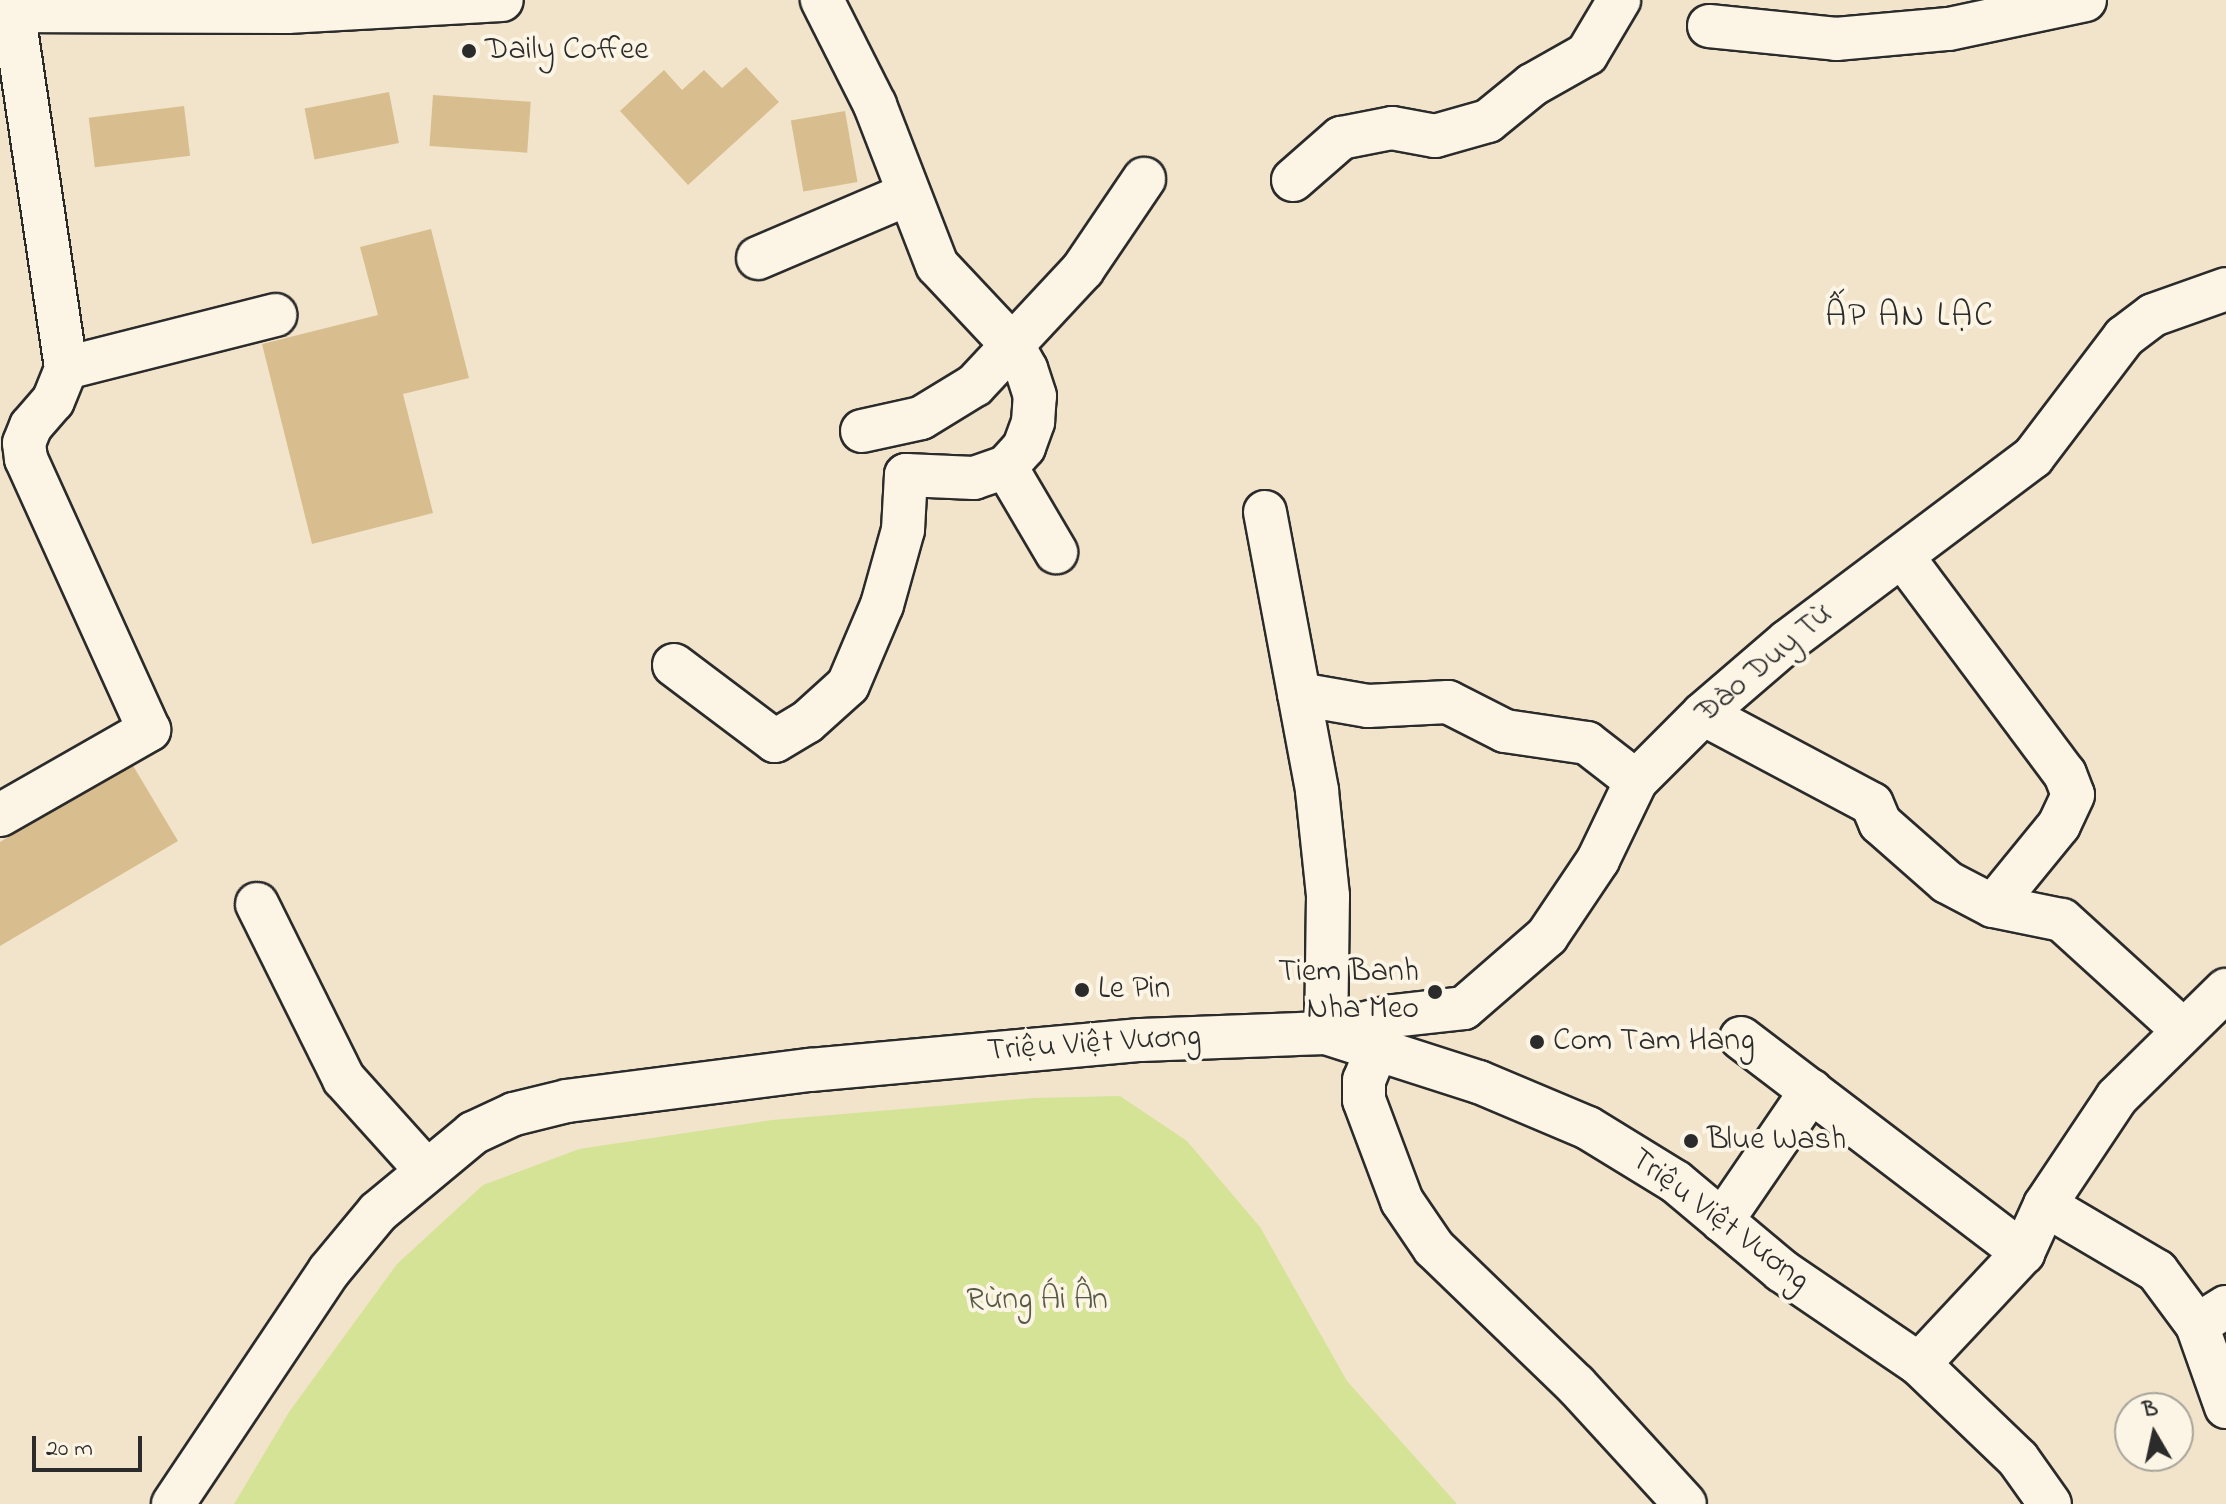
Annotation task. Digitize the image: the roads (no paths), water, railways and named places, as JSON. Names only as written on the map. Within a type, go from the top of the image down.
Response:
[{"type":"street","points":[[0,815],[149,730],[26,459],[24,443],[31,426],[53,401],[66,368],[6,10],[287,12],[502,0]]},
{"type":"street","points":[[674,665],[775,741],[807,722],[848,685],[882,605],[903,530],[906,475],[974,478],[1006,467],[1024,447],[1035,396],[1014,347],[937,265],[906,195],[875,105],[822,0]]},
{"type":"street","points":[[1293,180],[1341,138],[1392,128],[1435,136],[1488,121],[1532,85],[1587,54],[1619,0]]},
{"type":"street","points":[[1709,26],[1836,39],[1949,29],[2085,0]]},
{"type":"street","points":[[862,431],[921,418],[975,385],[1014,347],[1083,269],[1144,179]]},
{"type":"street","points":[[758,258],[906,195]]},
{"type":"street","name":"Đào Duy Từ","points":[[1326,1033],[1393,1016],[1464,1008],[1547,936],[1598,860],[1636,781],[1703,714],[1788,641],[2033,457],[2124,337],[2153,315],[2226,289]]},
{"type":"street","points":[[66,368],[275,315]]},
{"type":"street","points":[[1006,467],[1056,552]]},
{"type":"street","points":[[1265,512],[1299,694],[1328,896],[1326,1033]]},
{"type":"street","points":[[1903,557],[2065,774],[2073,795],[2059,825],[1993,906]]},
{"type":"street","points":[[1299,694],[1368,706],[1448,702],[1505,731],[1587,743],[1636,781]]},
{"type":"street","points":[[1703,714],[1872,804],[1880,823],[1947,882],[1993,906],[2062,920],[2183,1030]]},
{"type":"street","points":[[257,904],[344,1079],[426,1170]]},
{"type":"street","points":[[1919,1364],[2023,1253],[2045,1205],[2117,1097],[2226,990]]},
{"type":"street","name":"Triệu Việt Vương","points":[[173,1504],[329,1271],[378,1212],[473,1133],[514,1114],[567,1101],[1018,1050],[1326,1033],[1479,1082],[1588,1128],[1676,1182],[1782,1271],[1919,1364],[2018,1459],[2050,1504]]},
{"type":"street","points":[[1741,1038],[2023,1253]]},
{"type":"street","points":[[1376,1051],[1364,1080],[1364,1100],[1402,1201],[1434,1248],[1576,1385],[1685,1504]]},
{"type":"street","points":[[1722,1221],[1811,1091]]},
{"type":"street","points":[[2045,1205],[2157,1271],[2211,1316],[2226,1407]]},
{"type":"place","name":"Daily Coffee","points":[[469,51]]},
{"type":"place","name":"Le Pin","points":[[1082,990]]},
{"type":"place","name":"Tiem Banh Nha Meo","points":[[1435,992]]},
{"type":"place","name":"Com Tam Hang","points":[[1537,1042]]},
{"type":"place","name":"Blue Wash","points":[[1691,1141]]},
{"type":"district","name":"ẤP AN LẠC","points":[[1910,318]]},
{"type":"park label","name":"Rừng Ái Ân","points":[[1037,1301]]}]
